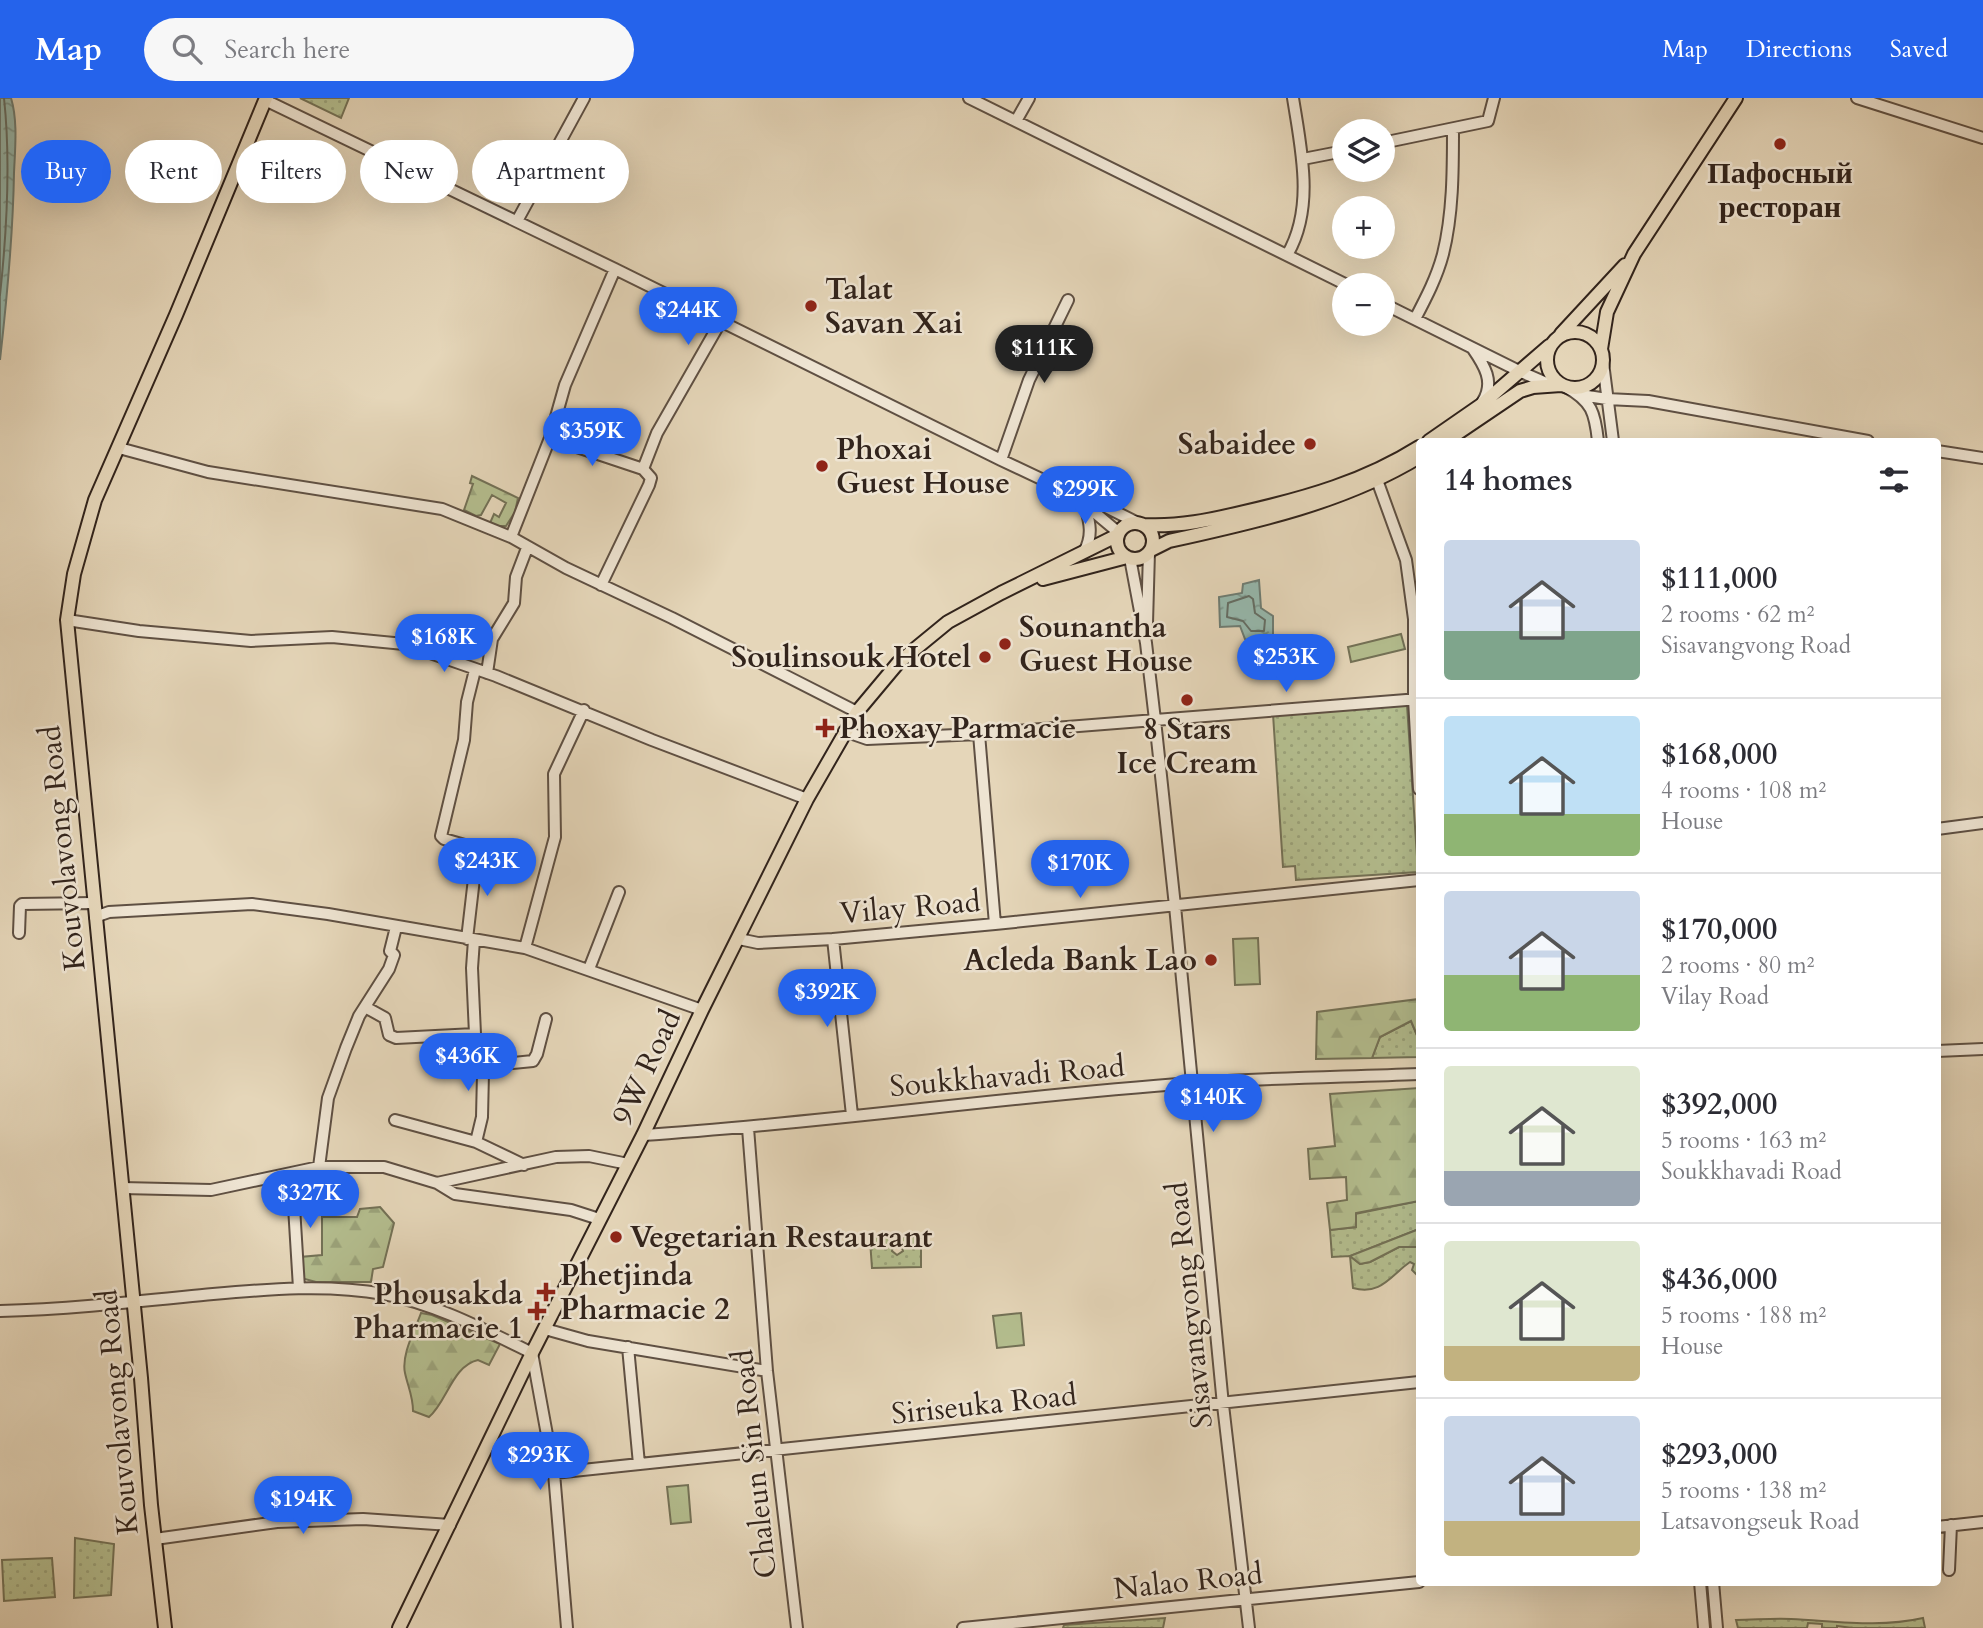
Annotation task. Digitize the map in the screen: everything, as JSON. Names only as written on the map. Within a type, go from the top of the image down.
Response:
[{"type":"main road","points":[[1449,436],[1514,394],[1534,387],[1560,385],[1576,388],[1591,384],[1601,372],[1603,363],[1601,349],[1607,312],[1634,254],[1736,98]]},
{"type":"main road","name":"Kouvolavong Road","points":[[166,1628],[155,1539],[95,917],[89,827],[67,620],[74,574],[95,500],[266,99]]},
{"type":"main road","points":[[1449,436],[1556,339],[1634,254]]},
{"type":"main road","points":[[1560,385],[1547,365],[1549,350],[1556,339],[1567,333],[1583,333],[1592,337],[1601,349]]},
{"type":"main road","points":[[1416,449],[1372,472],[1306,498],[1189,524],[1127,525],[1118,534],[1120,550],[1129,557],[1140,558],[1169,541],[1309,507],[1377,480],[1416,459]]},
{"type":"main road","points":[[1141,524],[1149,528],[1153,539],[1150,551]]},
{"type":"main road","name":"9W Road","points":[[399,1628],[532,1353],[643,1135],[807,799],[857,712],[898,663],[928,636],[968,610],[1118,534]]},
{"type":"main road","name":"9W Road","points":[[1013,588],[1129,557]]},
{"type":"street","points":[[517,221],[584,98]]},
{"type":"street","points":[[969,98],[1332,278]]},
{"type":"street","points":[[1016,121],[1029,98]]},
{"type":"street","points":[[1287,255],[1301,222],[1303,159],[1293,98]]},
{"type":"street","points":[[1395,140],[1488,121],[1494,98]]},
{"type":"street","points":[[1857,98],[1983,138]]},
{"type":"street","points":[[266,99],[615,268],[1001,460],[1141,524]]},
{"type":"street","points":[[1415,319],[1429,292],[1443,254],[1453,174],[1452,129]]},
{"type":"street","points":[[1303,159],[1332,153]]},
{"type":"street","points":[[511,537],[550,438],[565,385],[615,268]]},
{"type":"street","points":[[1001,460],[1029,380],[1068,300]]},
{"type":"street","points":[[1395,309],[1521,372],[1581,395],[1648,401],[1852,438]]},
{"type":"street","points":[[643,469],[657,433],[720,321]]},
{"type":"street","points":[[1471,347],[1482,361],[1489,380],[1487,395],[1481,405]]},
{"type":"street","points":[[1603,363],[1613,438]]},
{"type":"street","points":[[1581,395],[1593,411],[1598,438]]},
{"type":"street","points":[[550,438],[643,469],[651,478],[601,585]]},
{"type":"street","points":[[119,448],[208,472],[442,509],[511,537],[527,548],[857,712]]},
{"type":"street","points":[[1941,452],[1983,458]]},
{"type":"street","points":[[1377,480],[1406,560],[1414,619],[1416,672]]},
{"type":"street","points":[[1073,494],[1118,534]]},
{"type":"street","points":[[1083,554],[1090,542],[1091,532],[1085,505]]},
{"type":"street","points":[[487,673],[492,639],[514,603],[516,577],[527,548]]},
{"type":"street","name":"Sisavangvong Road","points":[[1146,643],[1150,551]]},
{"type":"street","name":"Sisavangvong Road","points":[[1129,557],[1146,643],[1155,720],[1223,1405],[1249,1628]]},
{"type":"street","points":[[67,620],[139,631],[251,641],[332,637],[373,639],[423,650],[584,710],[652,740],[807,799]]},
{"type":"street","points":[[475,670],[467,702],[464,740],[441,836],[475,848],[470,940],[477,1063],[484,1071],[482,1117],[476,1142]]},
{"type":"street","points":[[844,732],[867,738],[979,734],[1416,699]]},
{"type":"street","points":[[525,948],[555,837],[554,774],[584,710]]},
{"type":"street","points":[[979,734],[995,924]]},
{"type":"street","points":[[1941,829],[1983,824]]},
{"type":"street","name":"Vilay Road","points":[[739,939],[758,943],[832,939],[1416,880]]},
{"type":"street","points":[[589,969],[619,892]]},
{"type":"street","points":[[19,933],[22,904],[94,902]]},
{"type":"street","points":[[95,917],[109,912],[252,904],[297,909],[525,948],[702,1010]]},
{"type":"street","points":[[319,1167],[328,1098],[346,1048],[365,1007],[389,969],[394,955],[390,951],[396,927]]},
{"type":"street","points":[[832,939],[852,1115]]},
{"type":"street","points":[[365,1007],[385,1018],[389,1035],[396,1038],[475,1034]]},
{"type":"street","points":[[484,1071],[492,1065],[533,1060],[546,1019]]},
{"type":"street","points":[[1941,1051],[1983,1049]]},
{"type":"street","name":"Soukkhavadi Road","points":[[643,1135],[748,1128],[852,1115],[1192,1083],[1416,1074]]},
{"type":"street","points":[[395,1120],[476,1142],[524,1165]]},
{"type":"street","name":"Chaleun Sin Road","points":[[748,1128],[767,1371],[797,1628]]},
{"type":"street","points":[[437,1184],[556,1157],[589,1156],[628,1164]]},
{"type":"street","points":[[122,1188],[211,1189],[319,1167],[384,1167],[437,1184],[455,1194],[561,1208],[599,1219]]},
{"type":"street","points":[[292,1174],[299,1288]]},
{"type":"street","points":[[0,1311],[63,1310],[299,1288],[362,1291],[407,1300],[471,1324],[532,1353],[554,1473],[567,1628]]},
{"type":"street","points":[[545,1329],[588,1341],[767,1371]]},
{"type":"street","points":[[628,1347],[639,1464]]},
{"type":"street","name":"Siriseuka Road","points":[[554,1473],[1223,1405],[1416,1382]]},
{"type":"street","points":[[155,1539],[277,1522],[363,1518],[450,1525]]},
{"type":"street","points":[[1941,1526],[1983,1522]]},
{"type":"street","points":[[1949,1570],[1951,1525]]},
{"type":"street","name":"Nalao Road","points":[[963,1628],[1416,1582]]},
{"type":"street","points":[[1700,1586],[1704,1628]]},
{"type":"street","points":[[1713,1586],[1717,1628]]},
{"type":"green space","points":[[300,98],[349,98],[341,118]]},
{"type":"green space","points":[[472,476],[518,498],[515,512],[506,526],[490,523],[494,514],[499,517],[506,503],[492,495],[481,515],[476,516],[464,510],[473,484],[470,483]]},
{"type":"green space","points":[[1401,634],[1405,649],[1351,662],[1348,647]]},
{"type":"green space","points":[[1407,705],[1416,872],[1296,880],[1295,866],[1283,867],[1273,714]]},
{"type":"green space","points":[[1258,938],[1260,984],[1235,985],[1233,939]]},
{"type":"green space","points":[[1416,999],[1416,1033],[1411,1021],[1380,1037],[1372,1058],[1316,1059],[1317,1012]]},
{"type":"green space","points":[[1411,1021],[1416,1033],[1416,1057],[1372,1058],[1380,1037]]},
{"type":"green space","points":[[1416,1088],[1416,1202],[1356,1213],[1356,1227],[1330,1230],[1327,1203],[1347,1200],[1346,1177],[1310,1179],[1308,1149],[1335,1146],[1330,1094]]},
{"type":"green space","points":[[1416,1202],[1416,1230],[1350,1256],[1332,1257],[1330,1230],[1356,1227],[1355,1214]]},
{"type":"green space","points":[[380,1207],[394,1223],[383,1267],[373,1269],[371,1282],[316,1282],[301,1278],[300,1257],[322,1255],[322,1217],[357,1217],[360,1209]]},
{"type":"green space","points":[[1416,1230],[1416,1247],[1399,1247],[1370,1262],[1360,1264],[1350,1256]]},
{"type":"green space","points":[[872,1237],[895,1237],[892,1251],[897,1255],[903,1251],[899,1237],[921,1237],[921,1267],[872,1268]]},
{"type":"green space","points":[[1399,1247],[1416,1247],[1416,1274],[1412,1270],[1414,1264],[1410,1262],[1378,1287],[1363,1290],[1353,1288],[1350,1256],[1360,1264],[1370,1262]]},
{"type":"green space","points":[[421,1313],[432,1315],[500,1344],[489,1365],[478,1360],[462,1369],[429,1417],[413,1411],[404,1366]]},
{"type":"green space","points":[[1021,1313],[1024,1345],[997,1348],[993,1316]]},
{"type":"green space","points":[[688,1485],[691,1522],[671,1524],[667,1487]]},
{"type":"green space","points":[[75,1538],[114,1544],[111,1595],[74,1598]]},
{"type":"green space","points":[[52,1558],[55,1597],[4,1601],[2,1560]]},
{"type":"green space","points":[[1165,1618],[1163,1628],[1063,1628],[1064,1625]]},
{"type":"green space","points":[[1923,1618],[1925,1628],[1822,1628],[1822,1624],[1808,1623],[1807,1628],[1738,1628],[1736,1620],[1890,1623]]},
{"type":"water","points":[[0,98],[11,98],[16,135],[11,243],[0,360]]},
{"type":"water","points":[[1259,580],[1261,608],[1273,616],[1273,640],[1256,638],[1250,642],[1245,639],[1240,626],[1220,627],[1219,597],[1242,593],[1243,584]]},
{"type":"place","name":"Пафосный ресторан","points":[[1780,144]]},
{"type":"place","name":"Talat Savan Xai","points":[[811,306]]},
{"type":"place","name":"Sabaidee","points":[[1310,444]]},
{"type":"place","name":"Phoxai Guest House","points":[[822,466]]},
{"type":"place","name":"Sounantha Guest House","points":[[1005,644]]},
{"type":"place","name":"Soulinsouk Hotel","points":[[985,657]]},
{"type":"place","name":"8 Stars Ice Cream","points":[[1187,700]]},
{"type":"place","name":"Phoxay Parmacie","points":[[825,728]]},
{"type":"place","name":"Acleda Bank Lao","points":[[1211,960]]},
{"type":"place","name":"Vegetarian Restaurant","points":[[616,1237]]},
{"type":"place","name":"Phetjinda Pharmacie 2","points":[[546,1292]]},
{"type":"place","name":"Phousakda Pharmacie 1","points":[[537,1311]]}]
